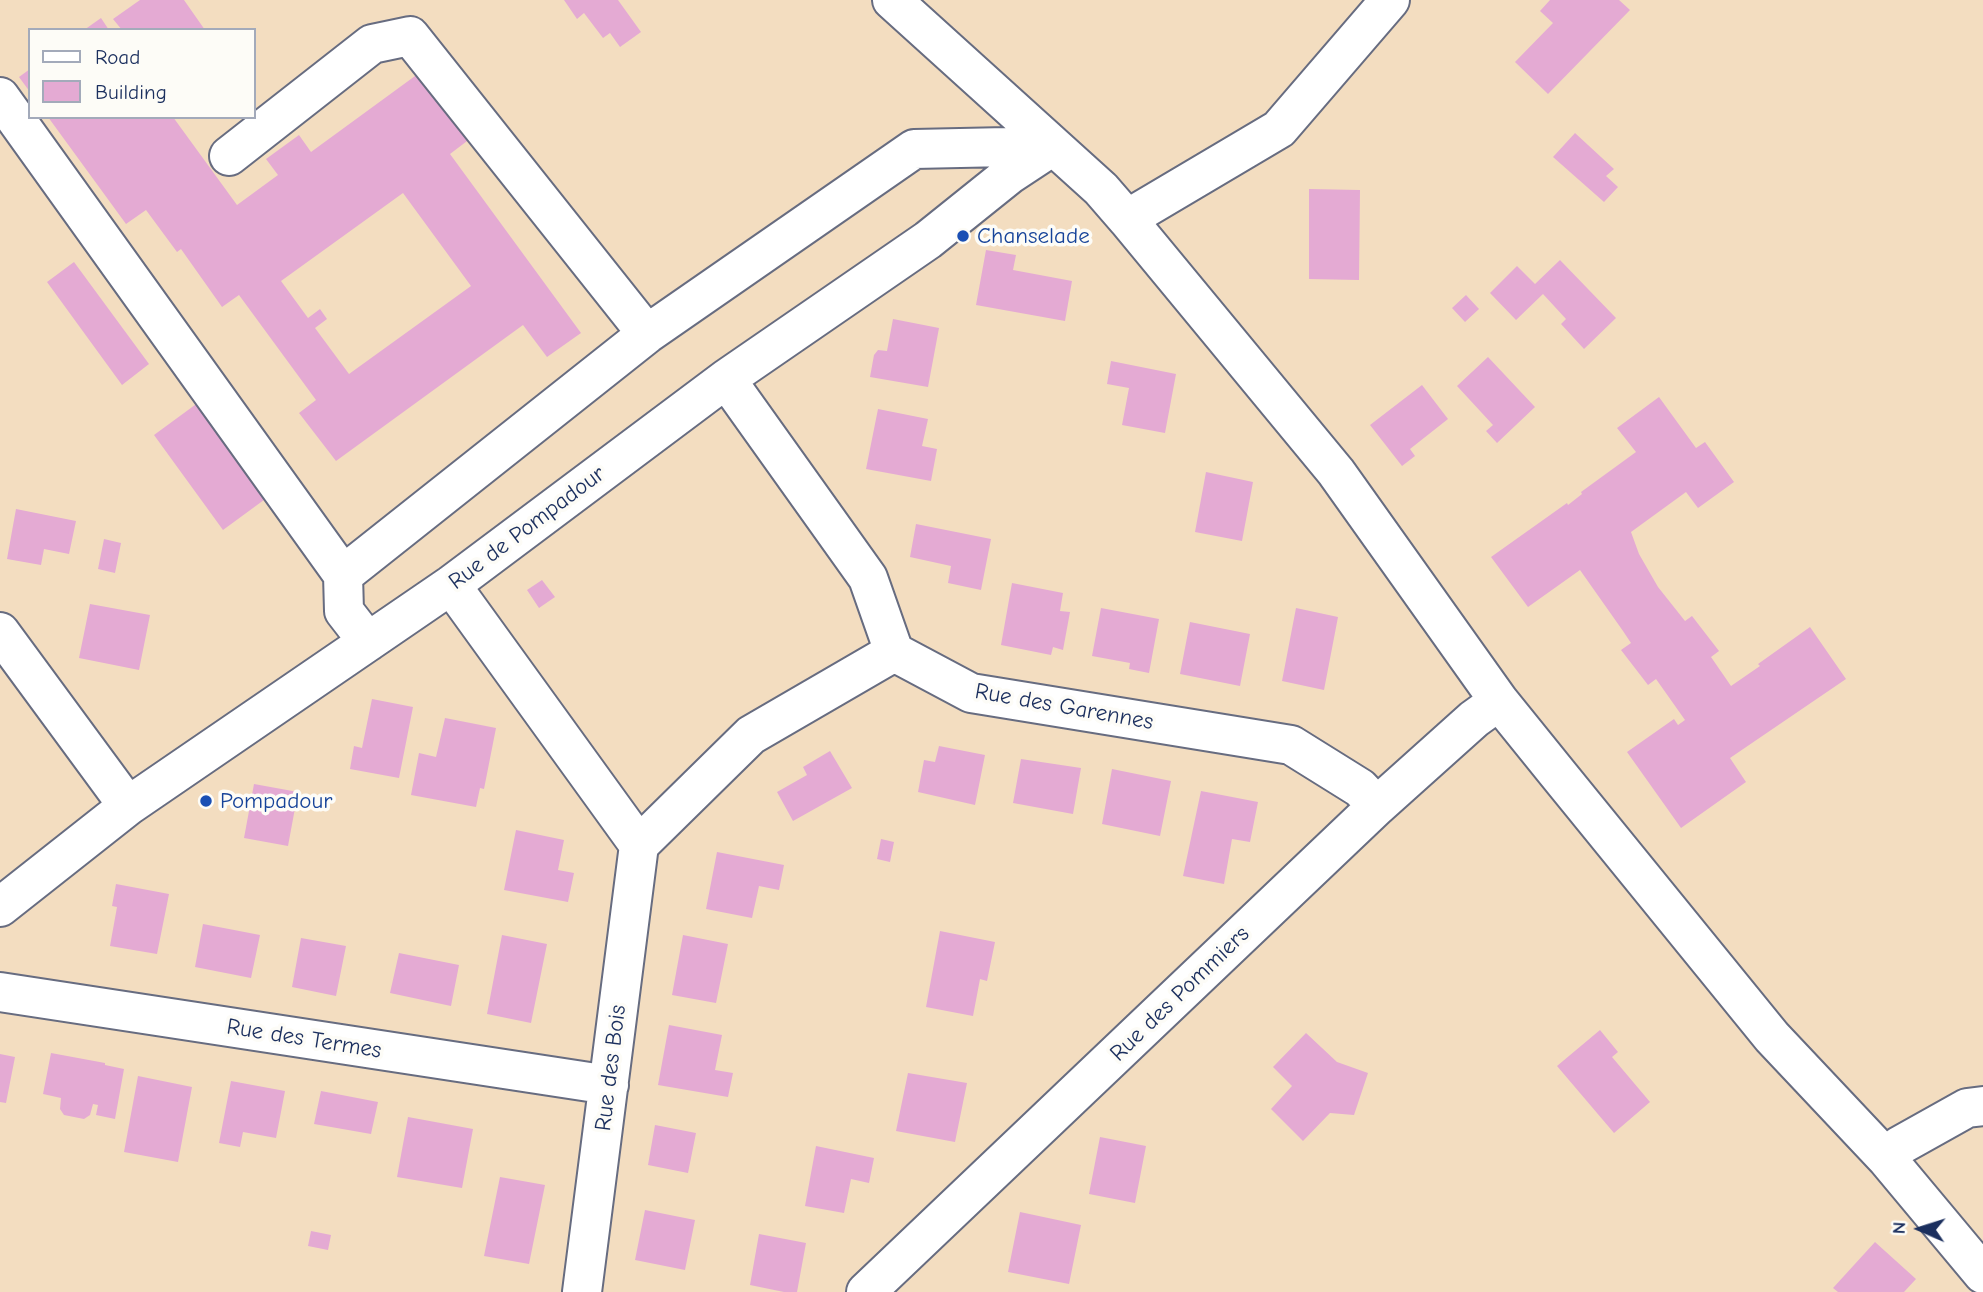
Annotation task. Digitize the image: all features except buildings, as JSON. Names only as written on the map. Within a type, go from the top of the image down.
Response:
[{"type":"street","points":[[892,0],[1101,189],[1127,219],[1336,472],[1499,701],[1772,1037],[1887,1160],[1983,1274]]},
{"type":"street","points":[[1127,219],[1279,130],[1390,0]]},
{"type":"street","points":[[229,156],[372,44],[410,36],[647,334]]},
{"type":"street","points":[[0,97],[343,575],[344,611],[368,642]]},
{"type":"street","points":[[343,575],[647,334],[914,149],[1052,146]]},
{"type":"street","name":"Rue de Pompadour","points":[[0,907],[128,806],[451,585],[726,379],[928,240],[1009,175],[1052,146]]},
{"type":"street","points":[[451,585],[639,845],[751,735],[894,652],[867,578],[726,379]]},
{"type":"street","points":[[0,632],[128,806]]},
{"type":"street","name":"Rue des Garennes","points":[[894,652],[971,693],[1291,746],[1360,788],[1377,806]]},
{"type":"street","name":"Rue des Pommiers","points":[[866,1292],[1377,806],[1474,719],[1499,701]]},
{"type":"street","name":"Rue des Bois","points":[[582,1292],[639,845]]},
{"type":"street","name":"Rue des Termes","points":[[0,992],[608,1085]]},
{"type":"street","points":[[1887,1160],[1899,1146],[1967,1108],[1983,1106]]},
{"type":"place","name":"Chanselade","points":[[963,236]]},
{"type":"place","name":"Pompadour","points":[[206,801]]}]
